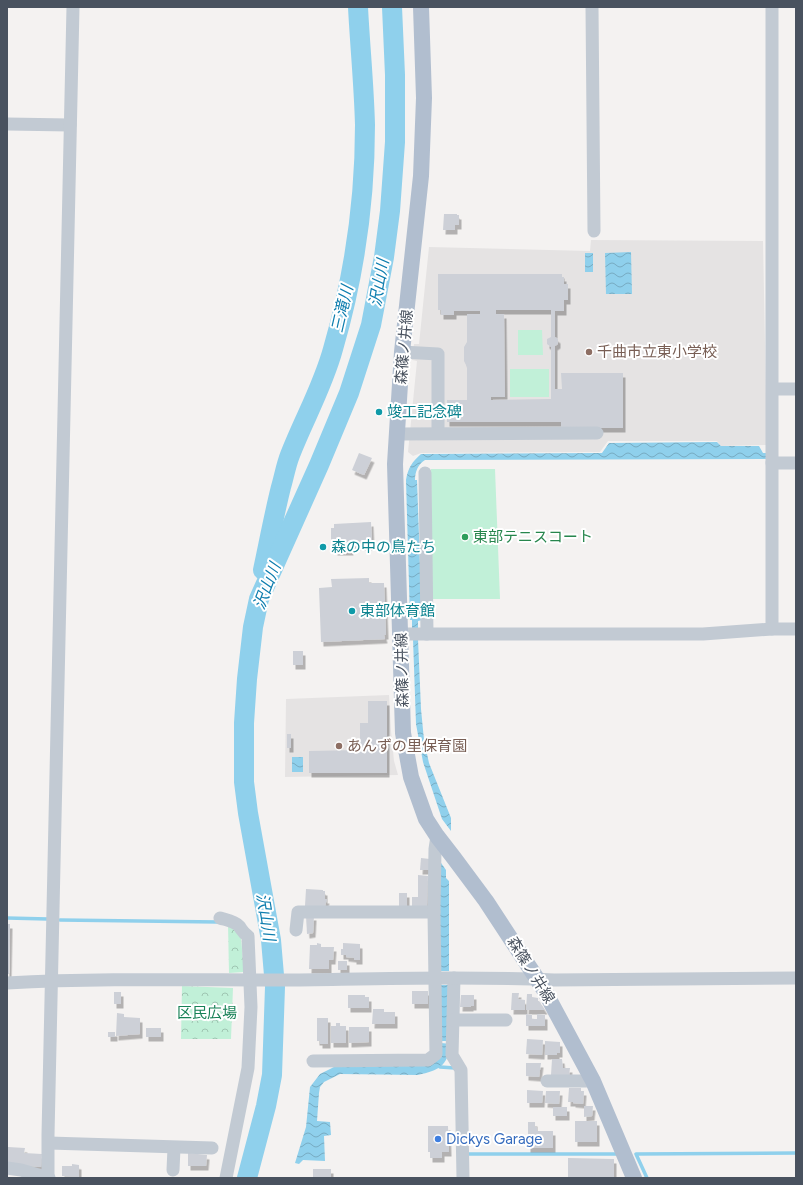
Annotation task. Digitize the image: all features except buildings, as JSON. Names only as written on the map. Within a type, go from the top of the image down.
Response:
[{"type":"main road","name":"森篠ノ井線","points":[[420,7],[424,90],[423,145],[418,218],[402,352],[395,464],[404,733],[407,757],[411,777],[426,819],[486,901],[538,979],[593,1081],[634,1178]]},
{"type":"street","points":[[7,1168],[49,1178],[48,1135],[73,7]]},
{"type":"street","points":[[592,7],[594,231]]},
{"type":"street","points":[[772,7],[772,629]]},
{"type":"street","points":[[7,124],[70,125]]},
{"type":"street","points":[[402,352],[438,354],[438,433]]},
{"type":"street","points":[[773,389],[796,389]]},
{"type":"street","points":[[397,434],[597,433]]},
{"type":"street","points":[[772,463],[796,463]]},
{"type":"street","points":[[425,473],[427,634]]},
{"type":"street","points":[[401,634],[703,634],[772,629],[796,629]]},
{"type":"street","points":[[313,1060],[428,1060],[436,1054],[434,912],[435,849],[437,836]]},
{"type":"street","points":[[296,930],[298,912],[434,912]]},
{"type":"street","points":[[220,918],[229,920],[238,926],[242,932],[248,936],[251,980],[248,1068],[226,1178]]},
{"type":"street","points":[[7,983],[52,981],[436,978],[796,978]]},
{"type":"street","points":[[453,978],[452,1055],[460,1070],[463,1178]]},
{"type":"street","points":[[453,1020],[506,1020]]},
{"type":"street","points":[[547,1081],[593,1081]]},
{"type":"street","points":[[49,1143],[212,1148]]},
{"type":"street","points":[[173,1170],[174,1148]]},
{"type":"shaded area","name":"千曲市立東小学校","points":[[591,240],[763,241],[767,445],[721,446],[717,441],[608,441],[600,452],[421,453],[413,456],[408,452],[417,361],[412,360],[414,344],[419,344],[429,247],[590,251]]},
{"type":"shaded area","name":"あんずの里保育園","points":[[389,695],[394,761],[398,775],[285,777],[286,699]]},
{"type":"green space","points":[[518,330],[542,330],[543,355],[518,355]]},
{"type":"green space","points":[[510,369],[549,369],[549,397],[510,397]]},
{"type":"green space","name":"東部テニスコート","points":[[431,469],[495,469],[500,599],[432,599]]},
{"type":"green space","points":[[228,924],[241,937],[244,972],[229,973]]},
{"type":"green space","name":"区民広場","points":[[182,986],[233,988],[231,1039],[181,1039]]},
{"type":"water","points":[[631,252],[632,294],[606,294],[605,253]]},
{"type":"water","points":[[585,253],[593,253],[593,272],[585,272]]},
{"type":"water","points":[[717,442],[721,446],[759,446],[763,453],[768,453],[768,459],[425,460],[417,468],[415,480],[417,480],[422,620],[418,621],[418,631],[412,631],[412,620],[410,620],[406,480],[411,466],[421,454],[602,453],[609,443]]},
{"type":"water","points":[[413,639],[418,639],[424,740],[429,763],[451,818],[451,831],[442,819],[423,762],[416,724]]},
{"type":"water","points":[[292,757],[303,757],[303,772],[292,772]]},
{"type":"water","points":[[439,860],[446,870],[446,878],[449,881],[449,971],[439,971]]},
{"type":"water","points":[[440,985],[451,985],[450,1041],[440,1041]]},
{"type":"water","points":[[441,1043],[451,1044],[447,1058],[441,1066],[431,1071],[418,1075],[340,1074],[324,1082],[320,1087],[317,1121],[330,1122],[331,1135],[324,1136],[325,1161],[303,1160],[299,1164],[295,1163],[306,1127],[310,1087],[320,1074],[338,1065],[426,1064]]},
{"type":"waterway","name":"三滝川","points":[[263,570],[287,463],[329,363],[347,294],[357,238],[363,181],[365,125],[358,7]]},
{"type":"waterway","name":"沢山川","points":[[247,1178],[266,1106],[272,1075],[275,987],[271,940],[248,813],[244,782],[244,723],[253,627],[259,599],[319,465],[349,393],[371,325],[384,257],[390,211],[395,142],[395,75],[392,7]]},
{"type":"waterway","points":[[7,918],[48,919]]},
{"type":"waterway","points":[[60,920],[218,922]]},
{"type":"waterway","points":[[440,1067],[455,1068]]},
{"type":"waterway","points":[[647,1178],[636,1154],[796,1153]]},
{"type":"waterway","points":[[465,1154],[616,1154]]},
{"type":"place","name":"千曲市立東小学校","points":[[589,352]]},
{"type":"place","name":"竣工記念碑","points":[[379,412]]},
{"type":"place","name":"東部テニスコート","points":[[465,537]]},
{"type":"place","name":"森の中の鳥たち","points":[[323,547]]},
{"type":"place","name":"東部体育館","points":[[352,611]]},
{"type":"place","name":"あんずの里保育園","points":[[339,746]]},
{"type":"place","name":"Dickys Garage","points":[[438,1139]]}]
